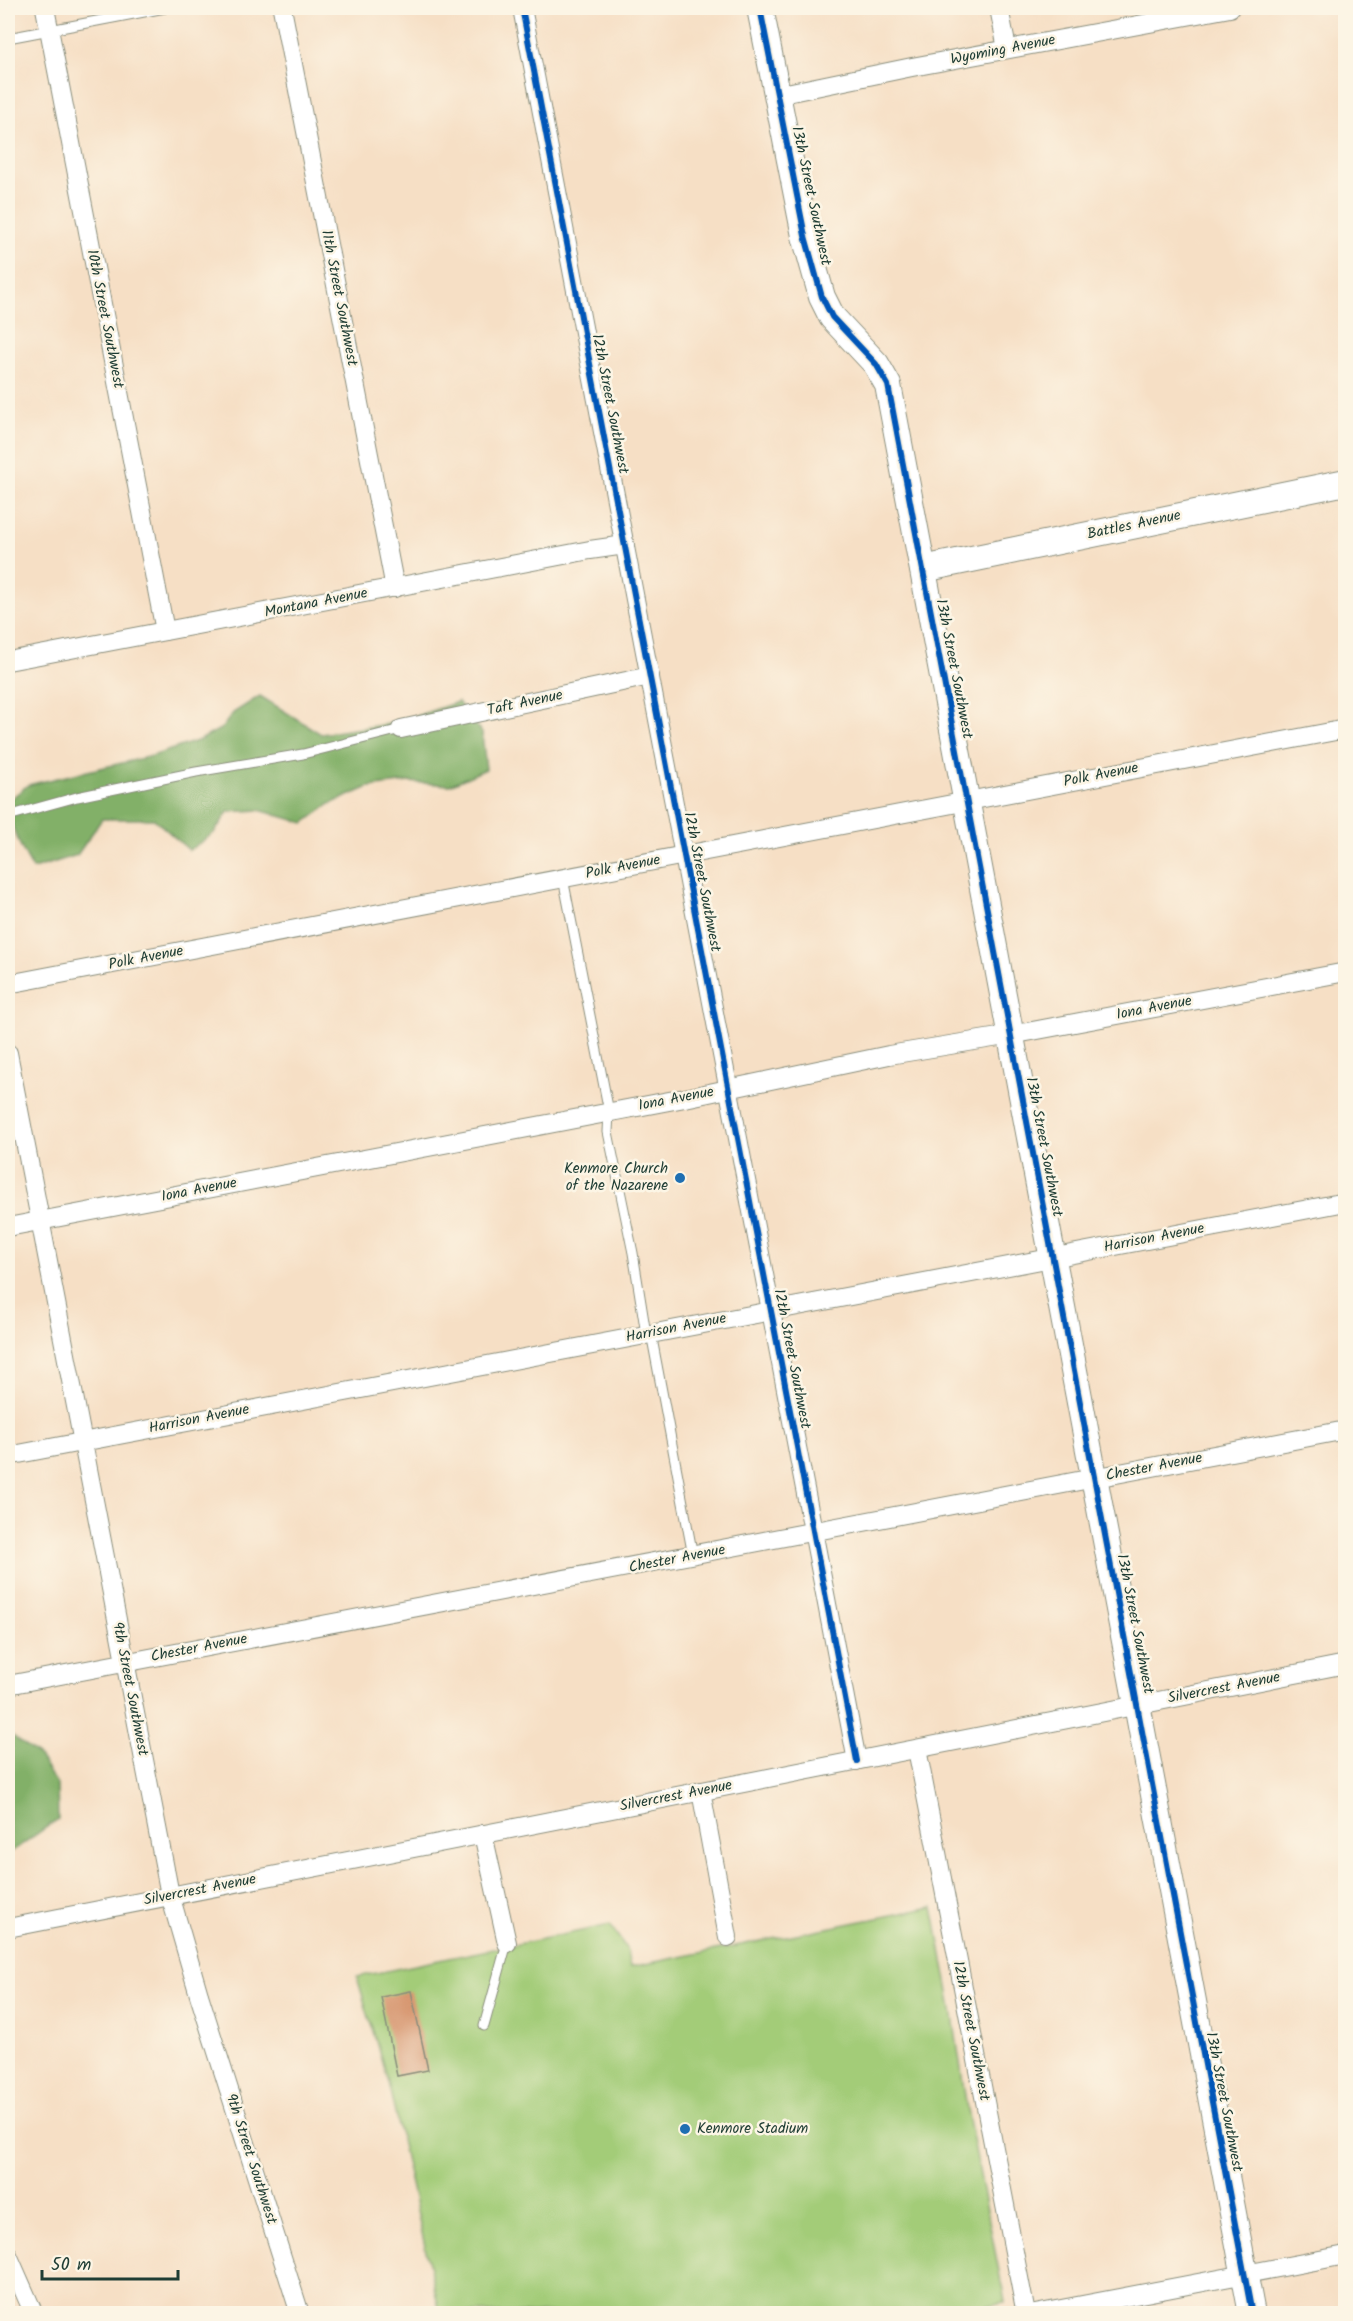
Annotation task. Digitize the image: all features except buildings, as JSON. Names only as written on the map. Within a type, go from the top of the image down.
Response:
[{"type":"street","name":"10th Street Southwest","points":[[45,8],[165,631]]},
{"type":"street","name":"11th Street Southwest","points":[[282,8],[395,588]]},
{"type":"street","name":"12th Street Southwest","points":[[522,8],[857,1761]]},
{"type":"street","name":"13th Street Southwest","points":[[760,8],[805,236],[822,297],[832,317],[876,364],[888,385],[1252,2313]]},
{"type":"street","points":[[999,8],[1007,49]]},
{"type":"street","name":"Wyoming Avenue","points":[[777,95],[1230,8]]},
{"type":"street","name":"Battles Avenue","points":[[923,569],[1346,482]]},
{"type":"street","name":"Montana Avenue","points":[[8,661],[625,545]]},
{"type":"street","name":"Taft Avenue","points":[[401,729],[650,676]]},
{"type":"street","name":"Polk Avenue","points":[[8,984],[1346,729]]},
{"type":"street","name":"Iona Avenue","points":[[8,1227],[609,1112],[889,1055],[1011,1035],[1346,972]]},
{"type":"street","name":"9th Street Southwest","points":[[8,1053],[170,1896],[300,2313]]},
{"type":"street","name":"Harrison Avenue","points":[[8,1456],[1346,1202]]},
{"type":"street","name":"Chester Avenue","points":[[8,1685],[1346,1430]]},
{"type":"street","name":"Silvercrest Avenue","points":[[8,1928],[1346,1664]]},
{"type":"street","name":"12th Street Southwest","points":[[917,1749],[1026,2313]]},
{"type":"street","points":[[701,1791],[728,1937]]},
{"type":"street","points":[[483,1834],[507,1943]]},
{"type":"street","points":[[8,2255],[34,2313]]},
{"type":"street","points":[[1035,2313],[1346,2255]]},
{"type":"lane","points":[[8,38],[165,8]]},
{"type":"lane","points":[[8,816],[77,797],[196,772],[303,754],[401,729]]},
{"type":"lane","points":[[563,878],[609,1112],[609,1132],[693,1556]]},
{"type":"lane","points":[[484,2026],[507,1943]]},
{"type":"green space","points":[[260,696],[321,734],[395,723],[458,702],[482,733],[486,769],[450,785],[408,782],[369,787],[330,804],[304,823],[259,810],[228,812],[214,833],[189,850],[154,819],[102,819],[77,855],[33,869],[13,827],[8,801],[28,785],[152,756],[200,740],[222,728],[233,713]]},
{"type":"green space","points":[[8,1733],[38,1755],[57,1785],[58,1819],[8,1854]]},
{"type":"green space","name":"Kenmore Stadium","points":[[933,1907],[951,2003],[967,2109],[1005,2302],[949,2314],[440,2313],[388,2082],[357,1977],[610,1925],[626,1948],[630,1967]]},
{"type":"cycle path","points":[[522,8],[857,1761]]},
{"type":"cycle path","points":[[760,8],[805,236],[822,297],[832,317],[876,364],[888,385],[1252,2314]]},
{"type":"place","name":"Kenmore Church of the Nazarene","points":[[680,1178]]},
{"type":"place","name":"Kenmore Stadium","points":[[685,2129]]}]
